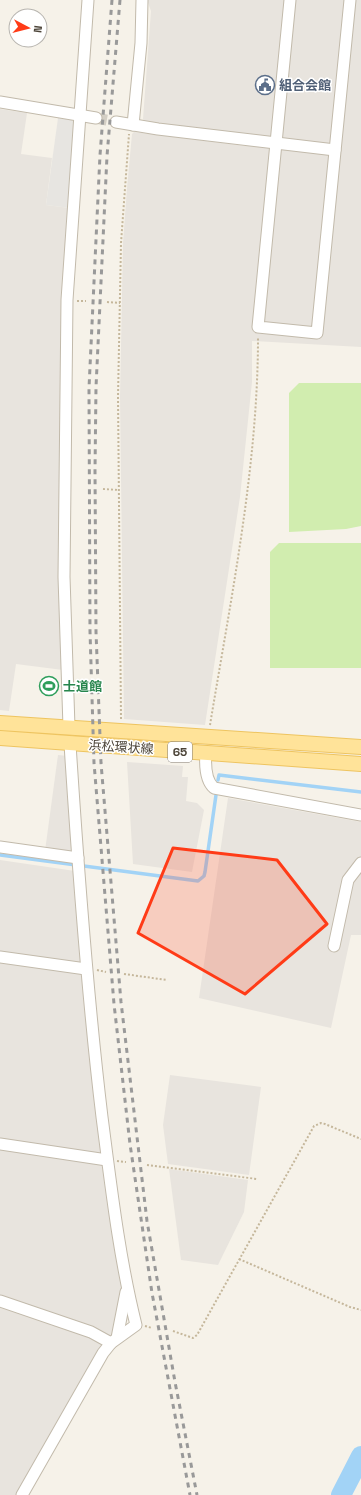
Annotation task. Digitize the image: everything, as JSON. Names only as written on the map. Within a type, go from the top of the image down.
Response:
[{"type":"main road","name":"浜松環状線","points":[[0,723],[361,747]]},
{"type":"main road","points":[[192,752],[193,735]]},
{"type":"main road","name":"浜松環状線","points":[[0,738],[361,764]]},
{"type":"street","points":[[69,727],[64,577],[67,300],[88,0]]},
{"type":"street","points":[[132,125],[141,43],[142,0]]},
{"type":"street","points":[[290,0],[258,327],[317,333],[350,0]]},
{"type":"street","points":[[0,102],[96,118]]},
{"type":"street","points":[[116,122],[276,144],[335,150]]},
{"type":"street","points":[[70,744],[86,969],[107,1160],[127,1288],[136,1325],[114,1340]]},
{"type":"street","points":[[206,753],[205,766],[208,780],[214,788],[361,815]]},
{"type":"street","points":[[0,847],[78,863]]},
{"type":"street","points":[[334,946],[348,880],[361,863]]},
{"type":"street","points":[[0,957],[86,969]]},
{"type":"street","points":[[0,1144],[107,1160]]},
{"type":"street","points":[[22,1495],[114,1340],[127,1288]]},
{"type":"street","points":[[0,1301],[114,1340]]},
{"type":"path","points":[[122,730],[119,490],[120,302],[123,208],[132,125]]},
{"type":"path","points":[[107,302],[120,302]]},
{"type":"path","points":[[209,736],[243,518],[257,390],[258,341]]},
{"type":"path","points":[[103,489],[119,490]]},
{"type":"path","points":[[124,974],[167,980]]},
{"type":"path","points":[[173,1331],[193,1338],[197,1335],[314,1126],[321,1122],[361,1139]]},
{"type":"path","points":[[147,1165],[257,1179]]},
{"type":"path","points":[[239,1259],[350,1307],[361,1310]]},
{"type":"highlighted area","points":[[173,848],[277,860],[327,924],[245,994],[138,933]]},
{"type":"shaded area","points":[[147,0],[361,0],[361,347],[252,341],[252,382],[240,497],[205,725],[124,719],[120,397],[123,243],[127,188],[132,134],[134,132],[246,146],[248,135],[145,122],[143,119],[151,11]]},
{"type":"shaded area","points":[[0,109],[27,113],[21,154],[52,158],[46,205],[70,208],[63,670],[16,664],[9,711],[0,710]]},
{"type":"shaded area","points":[[58,118],[72,120],[75,124],[70,208],[46,205]]},
{"type":"shaded area","points":[[58,755],[68,756],[74,855],[45,851]]},
{"type":"shaded area","points":[[127,762],[183,766],[182,777],[188,777],[186,801],[197,803],[204,810],[192,872],[133,864]]},
{"type":"shaded area","points":[[228,798],[361,822],[361,935],[351,935],[331,1028],[199,998]]},
{"type":"shaded area","points":[[0,860],[75,871],[83,966],[0,954]]},
{"type":"shaded area","points":[[0,959],[83,971],[104,1157],[0,1142]]},
{"type":"shaded area","points":[[170,1075],[261,1087],[249,1175],[168,1164],[163,1125]]},
{"type":"shaded area","points":[[0,1147],[104,1162],[123,1287],[114,1334],[111,1336],[0,1297]]},
{"type":"shaded area","points":[[169,1169],[248,1180],[244,1212],[218,1265],[181,1260]]},
{"type":"shaded area","points":[[0,1304],[104,1342],[18,1495],[0,1495]]},
{"type":"green space","points":[[299,383],[361,383],[361,526],[346,529],[289,532],[289,393]]},
{"type":"green space","points":[[279,543],[361,543],[361,668],[270,668],[270,552]]},
{"type":"waterway","points":[[218,780],[219,775],[361,792]]},
{"type":"waterway","points":[[0,855],[198,881],[204,876],[205,872],[216,795]]},
{"type":"waterway","points":[[341,1495],[361,1456]]},
{"type":"tunnel","points":[[96,118],[116,122]]},
{"type":"railway","points":[[112,0],[100,155],[89,388],[90,631],[94,763],[114,1004],[130,1144],[152,1293],[190,1495]]},
{"type":"railway","points":[[120,0],[107,156],[96,387],[96,632],[101,763],[121,1002],[147,1221],[175,1382],[197,1495]]},
{"type":"place","name":"組合会館","points":[[265,85]]},
{"type":"place","name":"士道館","points":[[49,686]]}]
